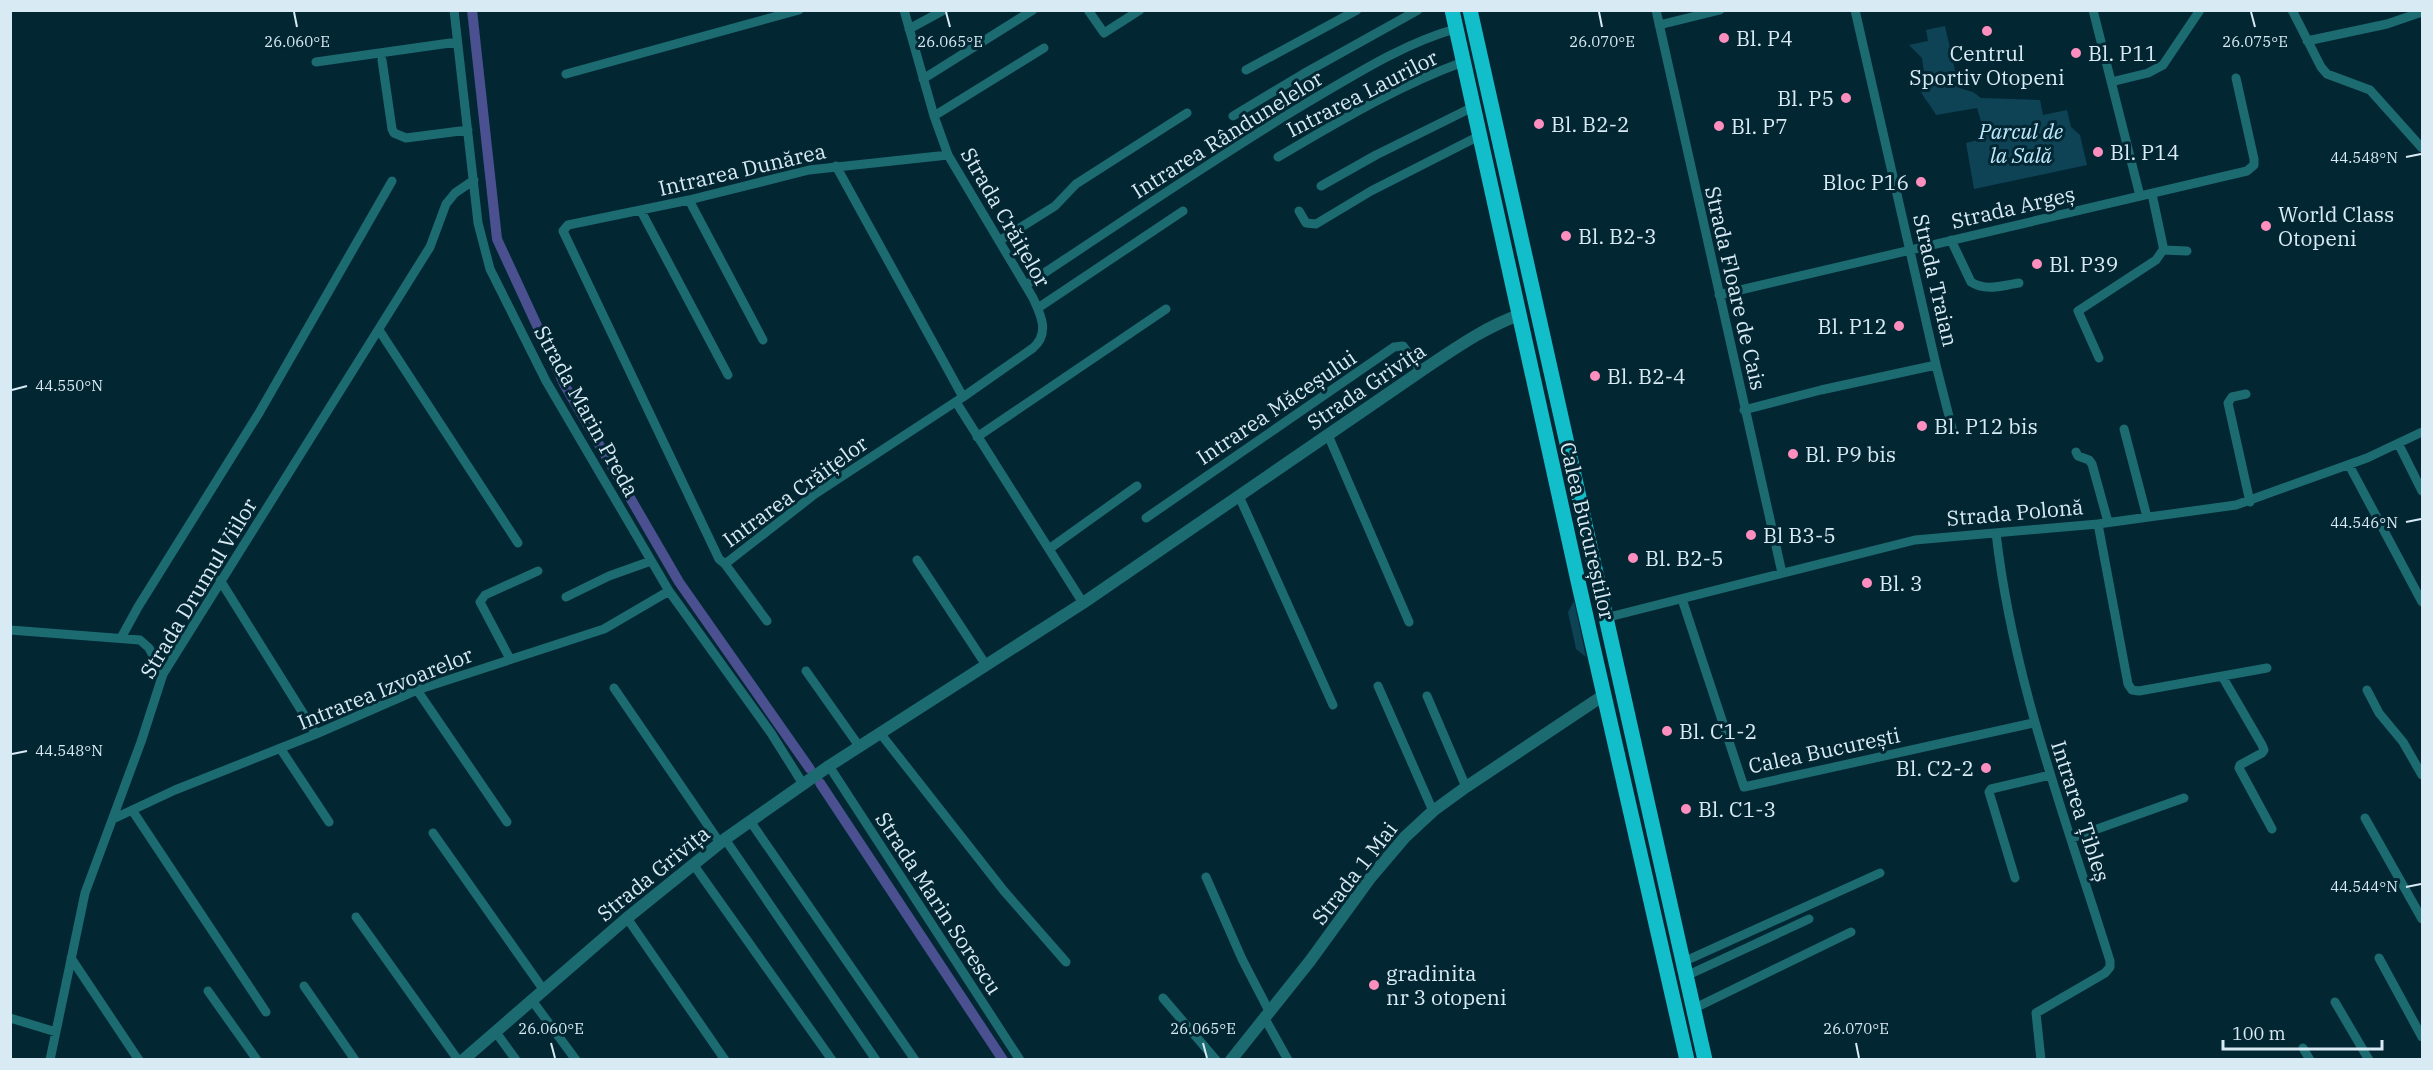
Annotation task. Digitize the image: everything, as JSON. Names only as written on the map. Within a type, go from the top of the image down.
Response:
[{"type":"highway","name":"Calea Bucureștilor","points":[[1452,10],[1687,1059]]},
{"type":"highway","name":"Calea Bucureștilor","points":[[1470,10],[1705,1059]]},
{"type":"street","name":"Strada Marin Preda","points":[[454,10],[480,231],[490,269],[546,381],[669,591],[771,733],[803,784]]},
{"type":"street","points":[[566,74],[799,10]]},
{"type":"street","name":"Strada Crăițelor","points":[[904,10],[934,116],[948,155],[1026,285],[1038,308],[1044,330],[1038,344],[959,399]]},
{"type":"street","points":[[909,29],[944,10]]},
{"type":"street","points":[[923,79],[1033,10]]},
{"type":"street","points":[[1088,10],[1104,33],[1140,10]]},
{"type":"street","points":[[1246,70],[1357,10]]},
{"type":"street","points":[[1233,116],[1313,68],[1418,10]]},
{"type":"street","name":"Strada Floare de Cais","points":[[1656,10],[1782,573]]},
{"type":"street","points":[[1659,25],[1720,10]]},
{"type":"street","name":"Strada Traian","points":[[1744,410],[1821,390],[1936,365],[1855,10]]},
{"type":"street","points":[[2093,10],[2140,196]]},
{"type":"street","points":[[2111,82],[2148,73],[2163,65],[2200,10]]},
{"type":"street","points":[[2292,10],[2321,68],[2327,74],[2370,90],[2422,148]]},
{"type":"street","points":[[2307,41],[2376,27],[2422,12]]},
{"type":"street","name":"Intrarea Rândunelelor","points":[[1026,285],[1297,109],[1401,50],[1421,40],[1455,29]]},
{"type":"street","points":[[316,62],[458,42]]},
{"type":"street","points":[[934,116],[1044,48]]},
{"type":"street","points":[[382,60],[394,133],[406,138],[468,130]]},
{"type":"street","name":"Intrarea Laurilor","points":[[1278,157],[1363,107],[1430,74],[1463,62]]},
{"type":"street","name":"Strada Argeș","points":[[1719,295],[2242,173],[2254,165],[2236,78]]},
{"type":"street","points":[[1321,186],[1376,155],[1473,107]]},
{"type":"street","points":[[999,241],[1055,206],[1076,184],[1187,113]]},
{"type":"street","points":[[1299,211],[1306,224],[1316,224],[1371,191],[1479,136]]},
{"type":"street","name":"Intrarea Dunărea","points":[[567,244],[562,231],[568,225],[689,200],[794,173],[836,166],[948,155]]},
{"type":"street","points":[[836,166],[978,437],[1083,603]]},
{"type":"street","name":"Strada Drumul Viilor","points":[[50,1059],[87,886],[113,819],[163,674],[430,247],[446,204],[474,180]]},
{"type":"street","points":[[121,638],[259,413],[392,181]]},
{"type":"street","points":[[2099,358],[2078,311],[2156,260],[2163,250],[2152,194]]},
{"type":"street","points":[[689,200],[763,340]]},
{"type":"street","points":[[640,211],[728,375]]},
{"type":"street","points":[[1038,308],[1183,211]]},
{"type":"street","points":[[1951,240],[1971,282],[1975,285],[1986,287],[2019,283]]},
{"type":"street","name":"Intrarea Crăițelor","points":[[567,244],[719,559],[725,564],[815,494],[959,399]]},
{"type":"street","points":[[2163,250],[2187,252]]},
{"type":"street","points":[[978,437],[1166,309]]},
{"type":"street","name":"Strada Grivița","points":[[463,1059],[627,918],[750,821],[859,746],[1083,603],[1421,370],[1477,334],[1519,315]]},
{"type":"street","points":[[379,330],[518,543]]},
{"type":"street","name":"Intrarea Măceșului","points":[[1146,518],[1394,347],[1403,346],[1421,370]]},
{"type":"street","points":[[1936,365],[1953,432]]},
{"type":"street","points":[[2246,394],[2232,397],[2228,404],[2250,502]]},
{"type":"street","points":[[2124,429],[2147,518]]},
{"type":"street","name":"Strada Polonă","points":[[1605,618],[1915,540],[2098,524],[2222,508],[2250,502],[2399,445],[2422,432]]},
{"type":"street","points":[[1328,435],[1409,622]]},
{"type":"street","points":[[2399,445],[2422,490]]},
{"type":"street","points":[[2076,452],[2078,456],[2089,460],[2092,464],[2108,522]]},
{"type":"street","points":[[2349,465],[2422,602]]},
{"type":"street","points":[[1049,549],[1137,486]]},
{"type":"street","points":[[1239,496],[1333,705]]},
{"type":"street","points":[[2098,524],[2128,684],[2132,690],[2139,691],[2267,668]]},
{"type":"street","name":"Intrarea Țibleș","points":[[1996,533],[2001,579],[2013,641],[2034,723],[2072,838],[2110,967],[2105,973],[2036,1013],[2041,1059]]},
{"type":"street","points":[[917,560],[986,665]]},
{"type":"street","points":[[566,597],[609,576],[651,561]]},
{"type":"street","points":[[725,564],[767,621]]},
{"type":"street","points":[[510,659],[480,602],[485,595],[538,570]]},
{"type":"street","points":[[220,580],[316,734]]},
{"type":"street","name":"Intrarea Izvoarelor","points":[[113,819],[208,776],[316,734],[417,690],[604,629],[669,591]]},
{"type":"street","name":"Calea București","points":[[1682,599],[1744,787],[2034,723]]},
{"type":"street","points":[[10,630],[140,640],[146,644],[163,674]]},
{"type":"street","points":[[806,671],[859,746]]},
{"type":"street","points":[[2222,676],[2264,750],[2240,765],[2240,768],[2272,829]]},
{"type":"street","points":[[1378,686],[1432,811]]},
{"type":"street","points":[[614,688],[876,1059]]},
{"type":"street","points":[[417,690],[507,822]]},
{"type":"street","points":[[2367,690],[2379,713],[2403,742],[2422,775]]},
{"type":"street","name":"Strada 1 Mai","points":[[1231,1059],[1310,961],[1392,851],[1432,811],[1604,695]]},
{"type":"street","points":[[1427,696],[1466,787]]},
{"type":"street","points":[[879,733],[1004,891],[1066,962]]},
{"type":"street","points":[[280,748],[329,822]]},
{"type":"street","name":"Strada Marin Sorescu","points":[[829,766],[1020,1059]]},
{"type":"street","points":[[2014,878],[1990,789],[2050,775]]},
{"type":"street","points":[[2072,838],[2184,798]]},
{"type":"street","points":[[132,810],[266,1012]]},
{"type":"street","points":[[2365,818],[2422,919]]},
{"type":"street","points":[[750,821],[915,1059]]},
{"type":"street","points":[[433,833],[543,989]]},
{"type":"street","points":[[693,864],[832,1059]]},
{"type":"street","points":[[1684,969],[1880,873]]},
{"type":"street","points":[[1206,877],[1288,1059]]},
{"type":"street","points":[[356,917],[463,1059]]},
{"type":"street","points":[[627,918],[725,1059]]},
{"type":"street","points":[[1684,969],[1809,919]]},
{"type":"street","points":[[1693,1009],[1851,932]]},
{"type":"street","points":[[70,958],[139,1059]]},
{"type":"street","points":[[2379,958],[2422,1036]]},
{"type":"street","points":[[304,986],[355,1059]]},
{"type":"street","points":[[208,991],[257,1059]]},
{"type":"street","points":[[1163,998],[1216,1059]]},
{"type":"street","points":[[531,999],[576,1059]]},
{"type":"street","points":[[2335,1002],[2369,1059]]},
{"type":"street","points":[[10,1018],[56,1032]]},
{"type":"street","points":[[495,1031],[516,1059]]},
{"type":"street","points":[[2303,1048],[2310,1059]]},
{"type":"green space","name":"Parcul de la Sală","points":[[1945,26],[1959,88],[1973,92],[1981,98],[2040,100],[2043,115],[2067,110],[2071,127],[2080,135],[2087,165],[1974,189],[1966,143],[1986,138],[1977,108],[1936,115],[1923,95],[1917,80],[1924,72],[1922,58],[1909,45],[1928,41],[1926,30]]},
{"type":"green space","points":[[1574,601],[1586,657],[1576,649],[1568,612]]},
{"type":"waterway","points":[[472,10],[497,239],[564,384],[679,582],[810,769]]},
{"type":"waterway","points":[[820,783],[1003,1060]]},
{"type":"place","name":"Centrul Sportiv Otopeni","points":[[1987,31]]},
{"type":"place","name":"Bl. P4","points":[[1724,38]]},
{"type":"place","name":"Bl. P11","points":[[2076,53]]},
{"type":"place","name":"Bl. P5","points":[[1846,98]]},
{"type":"place","name":"Bl. B2-2","points":[[1539,124]]},
{"type":"place","name":"Bl. P7","points":[[1719,126]]},
{"type":"place","name":"Bl. P14","points":[[2098,152]]},
{"type":"place","name":"Bloc P16","points":[[1921,182]]},
{"type":"place","name":"World Class Otopeni","points":[[2266,226]]},
{"type":"place","name":"Bl. B2-3","points":[[1566,236]]},
{"type":"place","name":"Bl. P39","points":[[2037,264]]},
{"type":"place","name":"Bl. P12","points":[[1899,326]]},
{"type":"place","name":"Bl. B2-4","points":[[1595,376]]},
{"type":"place","name":"Bl. P12 bis","points":[[1922,426]]},
{"type":"place","name":"Bl. P9 bis","points":[[1793,454]]},
{"type":"place","name":"Bl B3-5","points":[[1751,535]]},
{"type":"place","name":"Bl. B2-5","points":[[1633,558]]},
{"type":"place","name":"Bl. 3","points":[[1867,583]]},
{"type":"place","name":"Bl. C1-2","points":[[1667,731]]},
{"type":"place","name":"Bl. C2-2","points":[[1986,768]]},
{"type":"place","name":"Bl. C1-3","points":[[1686,809]]},
{"type":"place","name":"gradinita nr 3 otopeni","points":[[1374,985]]}]
